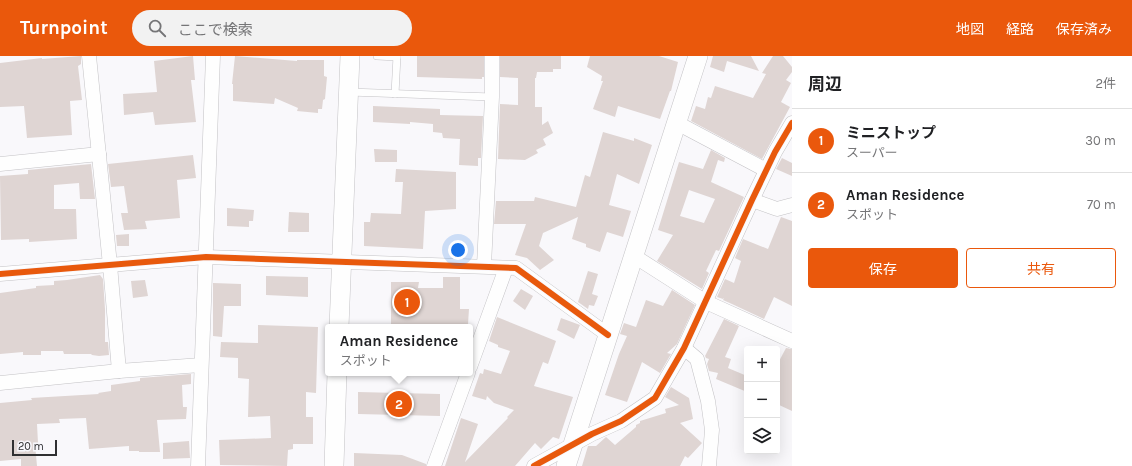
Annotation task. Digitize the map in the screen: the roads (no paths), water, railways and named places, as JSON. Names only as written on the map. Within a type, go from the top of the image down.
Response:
[{"type":"street","points":[[89,56],[119,371]]},
{"type":"street","points":[[198,466],[213,56]]},
{"type":"street","points":[[340,324],[350,56]]},
{"type":"street","points":[[484,266],[492,97],[492,56]]},
{"type":"street","points":[[566,466],[698,56]]},
{"type":"street","points":[[677,123],[766,170]]},
{"type":"street","points":[[534,466],[592,434],[621,421],[655,398],[684,348],[766,170],[792,123]]},
{"type":"street","points":[[0,164],[99,154]]},
{"type":"street","points":[[752,200],[776,209],[792,205]]},
{"type":"street","points":[[634,256],[706,302],[792,341]]},
{"type":"street","points":[[0,274],[206,258],[342,261],[516,268],[608,335]]},
{"type":"street","points":[[473,359],[506,268]]},
{"type":"street","points":[[684,348],[697,359],[708,401],[712,430],[709,466]]},
{"type":"street","points":[[0,383],[119,371],[202,365]]},
{"type":"street","points":[[334,466],[338,376]]},
{"type":"street","points":[[434,466],[467,376]]},
{"type":"lane","points":[[377,56],[396,56],[395,94]]},
{"type":"lane","points":[[349,92],[492,97]]},
{"type":"place","name":"ミニストップ","points":[[407,302]]},
{"type":"place","name":"Aman Residence","points":[[399,404]]}]
